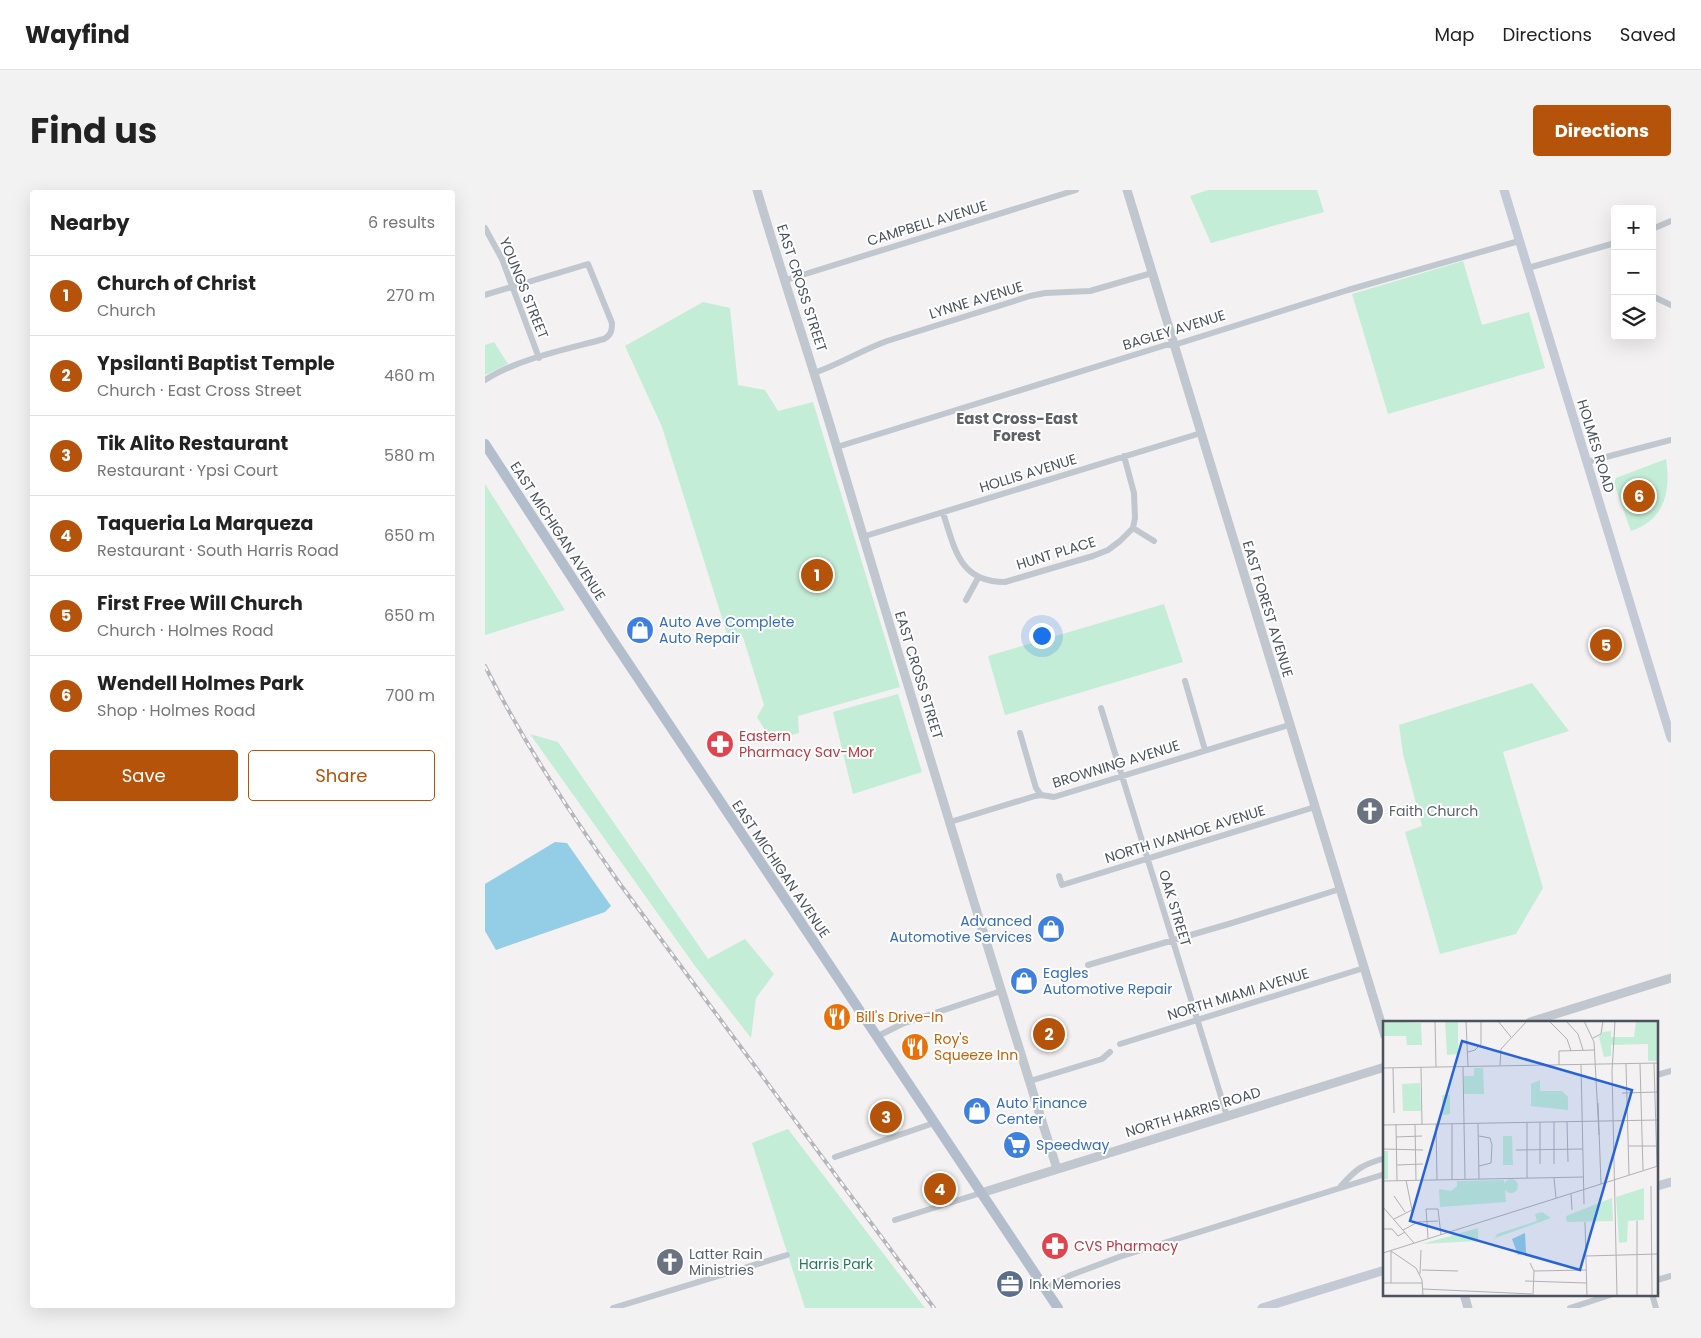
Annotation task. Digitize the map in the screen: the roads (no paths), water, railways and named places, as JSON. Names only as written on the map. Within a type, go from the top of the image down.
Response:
[{"type":"main road","name":"HOLMES ROAD","points":[[1504,190],[1671,738]]},
{"type":"main road","name":"EAST MICHIGAN AVENUE","points":[[485,444],[610,636],[1058,1308]]},
{"type":"main road","points":[[1262,1308],[1383,1271]]},
{"type":"street","name":"EAST CROSS STREET","points":[[757,190],[1057,1169]]},
{"type":"street","name":"CAMPBELL AVENUE","points":[[786,280],[1076,190]]},
{"type":"street","name":"EAST FOREST AVENUE","points":[[1127,190],[1383,1030]]},
{"type":"street","points":[[1656,227],[1671,221]]},
{"type":"street","name":"YOUNGS STREET","points":[[485,228],[502,259],[539,358]]},
{"type":"street","name":"BAGLEY AVENUE","points":[[837,447],[1348,290],[1519,241]]},
{"type":"street","points":[[1528,268],[1611,244]]},
{"type":"street","points":[[485,295],[588,264],[612,324],[612,330],[605,339],[512,367],[485,380]]},
{"type":"street","name":"LYNNE AVENUE","points":[[814,373],[834,366],[872,346],[1030,296],[1045,292],[1090,291],[1152,273]]},
{"type":"street","points":[[1656,298],[1671,305]]},
{"type":"street","name":"HOLLIS AVENUE","points":[[862,536],[943,513],[1201,432]]},
{"type":"street","points":[[1587,462],[1671,440]]},
{"type":"street","points":[[1124,456],[1134,493],[1135,518],[1133,528],[1154,541]]},
{"type":"street","points":[[943,513],[958,557],[963,566],[978,578],[966,600]]},
{"type":"street","name":"HUNT PLACE","points":[[978,578],[1005,582],[1093,556],[1108,550],[1121,541],[1133,528]]},
{"type":"street","points":[[1185,681],[1205,750]]},
{"type":"street","name":"OAK STREET","points":[[1101,708],[1227,1116]]},
{"type":"street","name":"BROWNING AVENUE","points":[[950,822],[1041,795],[1054,797],[1289,725]]},
{"type":"street","points":[[1020,733],[1036,788],[1041,795]]},
{"type":"street","name":"NORTH IVANHOE AVENUE","points":[[1059,876],[1063,888],[1147,859],[1315,807]]},
{"type":"street","points":[[1088,965],[1340,888]]},
{"type":"street","name":"NORTH MIAMI AVENUE","points":[[1120,1044],[1364,968]]},
{"type":"street","points":[[1533,1021],[1671,978]]},
{"type":"street","points":[[876,1037],[902,1024],[1001,991]]},
{"type":"street","points":[[1030,1081],[1102,1059],[1110,1052]]},
{"type":"street","name":"NORTH HARRIS ROAD","points":[[981,1193],[1383,1068]]},
{"type":"street","points":[[835,1157],[934,1123]]},
{"type":"street","points":[[1340,1187],[1354,1172],[1364,1165],[1383,1159]]},
{"type":"street","points":[[1045,1288],[1071,1274],[1112,1260],[1383,1175]]},
{"type":"street","points":[[895,1220],[981,1193]]},
{"type":"street","points":[[613,1308],[787,1255]]},
{"type":"street","points":[[1570,1308],[1607,1296]]},
{"type":"street","points":[[1652,1296],[1656,1308]]},
{"type":"water","points":[[555,842],[567,843],[611,906],[605,912],[496,950],[485,931],[485,884]]},
{"type":"railway","points":[[485,666],[515,722],[548,777],[620,884],[934,1308]]},
{"type":"place","name":"Wendell Holmes Park","points":[[1639,496]]},
{"type":"place","name":"Church of Christ","points":[[817,575]]},
{"type":"place","name":"Auto Ave Complete Auto Repair","points":[[640,630]]},
{"type":"place","name":"First Free Will Church","points":[[1606,645]]},
{"type":"place","name":"Eastern Pharmacy Sav-Mor","points":[[720,744]]},
{"type":"place","name":"Faith Church","points":[[1370,811]]},
{"type":"place","name":"Advanced Automotive Services","points":[[1051,929]]},
{"type":"place","name":"Eagles Automotive Repair","points":[[1024,981]]},
{"type":"place","name":"Bill's Drive-In","points":[[837,1017]]},
{"type":"place","name":"Ypsilanti Baptist Temple","points":[[1049,1034]]},
{"type":"place","name":"Roy's Squeeze Inn","points":[[915,1047]]},
{"type":"place","name":"Auto Finance Center","points":[[977,1111]]},
{"type":"place","name":"Tik Alito Restaurant","points":[[886,1117]]},
{"type":"place","name":"Speedway","points":[[1017,1145]]},
{"type":"place","name":"Taqueria La Marqueza","points":[[940,1189]]},
{"type":"place","name":"CVS Pharmacy","points":[[1055,1246]]},
{"type":"place","name":"Latter Rain Ministries","points":[[670,1262]]},
{"type":"place","name":"Ink Memories","points":[[1010,1284]]},
{"type":"district","name":"East Cross-East Forest","points":[[1017,428]]},
{"type":"park label","name":"Harris Park","points":[[836,1264]]}]
